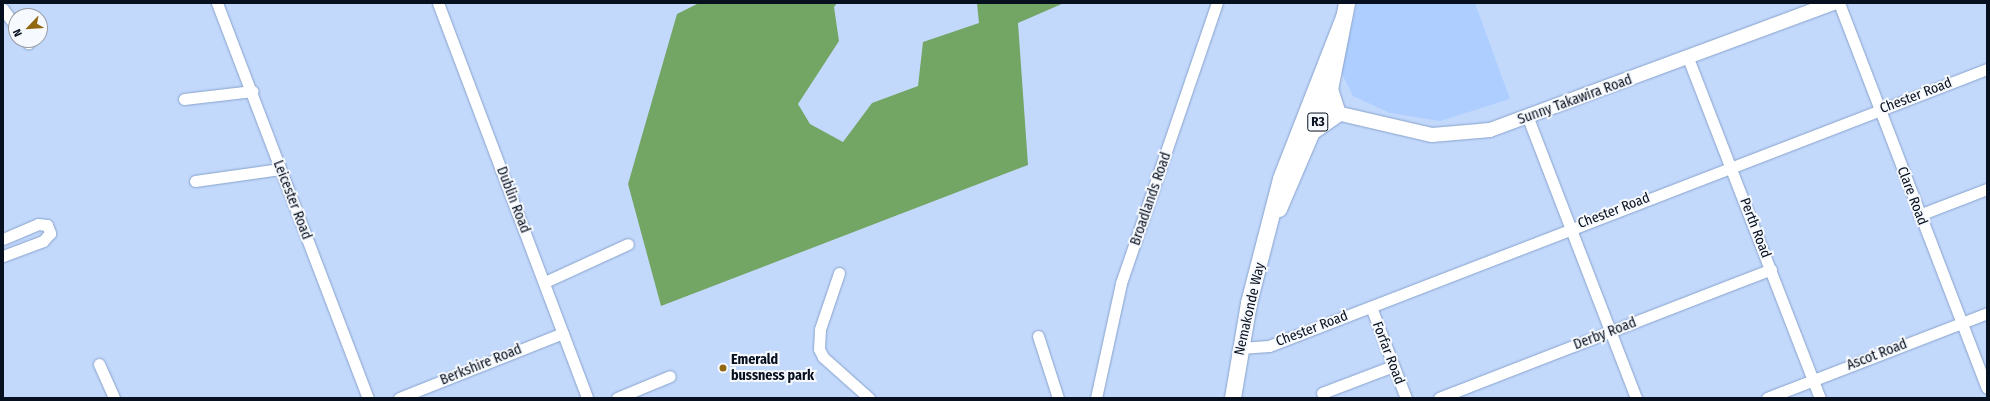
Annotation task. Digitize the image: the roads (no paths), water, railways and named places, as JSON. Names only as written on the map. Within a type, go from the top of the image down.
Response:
[{"type":"highway","name":"Nemakonde Way","points":[[1272,221],[1315,130],[1330,90],[1345,10]]},
{"type":"highway","name":"Nemakonde Way","points":[[1233,398],[1240,348],[1281,179],[1323,110],[1345,10]]},
{"type":"main road","name":"Sunny Takawira Road","points":[[1323,110],[1398,130],[1454,136],[1490,130],[1528,118],[1834,3]]},
{"type":"street","name":"Leicester Road","points":[[217,3],[253,91],[280,169],[368,398]]},
{"type":"street","name":"Dublin Road","points":[[438,3],[545,282],[587,398]]},
{"type":"street","name":"Broadlands Road","points":[[1096,398],[1121,283],[1217,3]]},
{"type":"street","name":"Clare Road","points":[[1839,3],[1878,110],[1987,388]]},
{"type":"street","name":"Perth Road","points":[[1688,58],[1732,165],[1820,398]]},
{"type":"street","name":"Chester Road","points":[[1240,348],[1269,346],[1732,165],[1987,69]]},
{"type":"street","points":[[184,99],[253,91]]},
{"type":"street","points":[[1528,118],[1539,152],[1636,398]]},
{"type":"street","points":[[195,181],[280,169]]},
{"type":"street","points":[[1919,215],[1987,189]]},
{"type":"street","points":[[3,239],[38,224],[47,225],[50,233],[43,241],[3,256]]},
{"type":"street","points":[[545,282],[628,244]]},
{"type":"street","name":"Derby Road","points":[[1439,398],[1771,269]]},
{"type":"street","points":[[839,273],[820,328],[819,349],[823,357],[869,398]]},
{"type":"street","name":"Forfar Road","points":[[1371,307],[1406,398]]},
{"type":"street","name":"Ascot Road","points":[[1767,398],[1987,313]]},
{"type":"street","name":"Berkshire Road","points":[[400,398],[563,333]]},
{"type":"street","points":[[1038,336],[1058,398]]},
{"type":"street","points":[[100,364],[114,398]]},
{"type":"street","points":[[1322,393],[1394,366]]},
{"type":"street","points":[[617,398],[670,376]]},
{"type":"place","name":"Emerald bussness park","points":[[723,368]]}]
